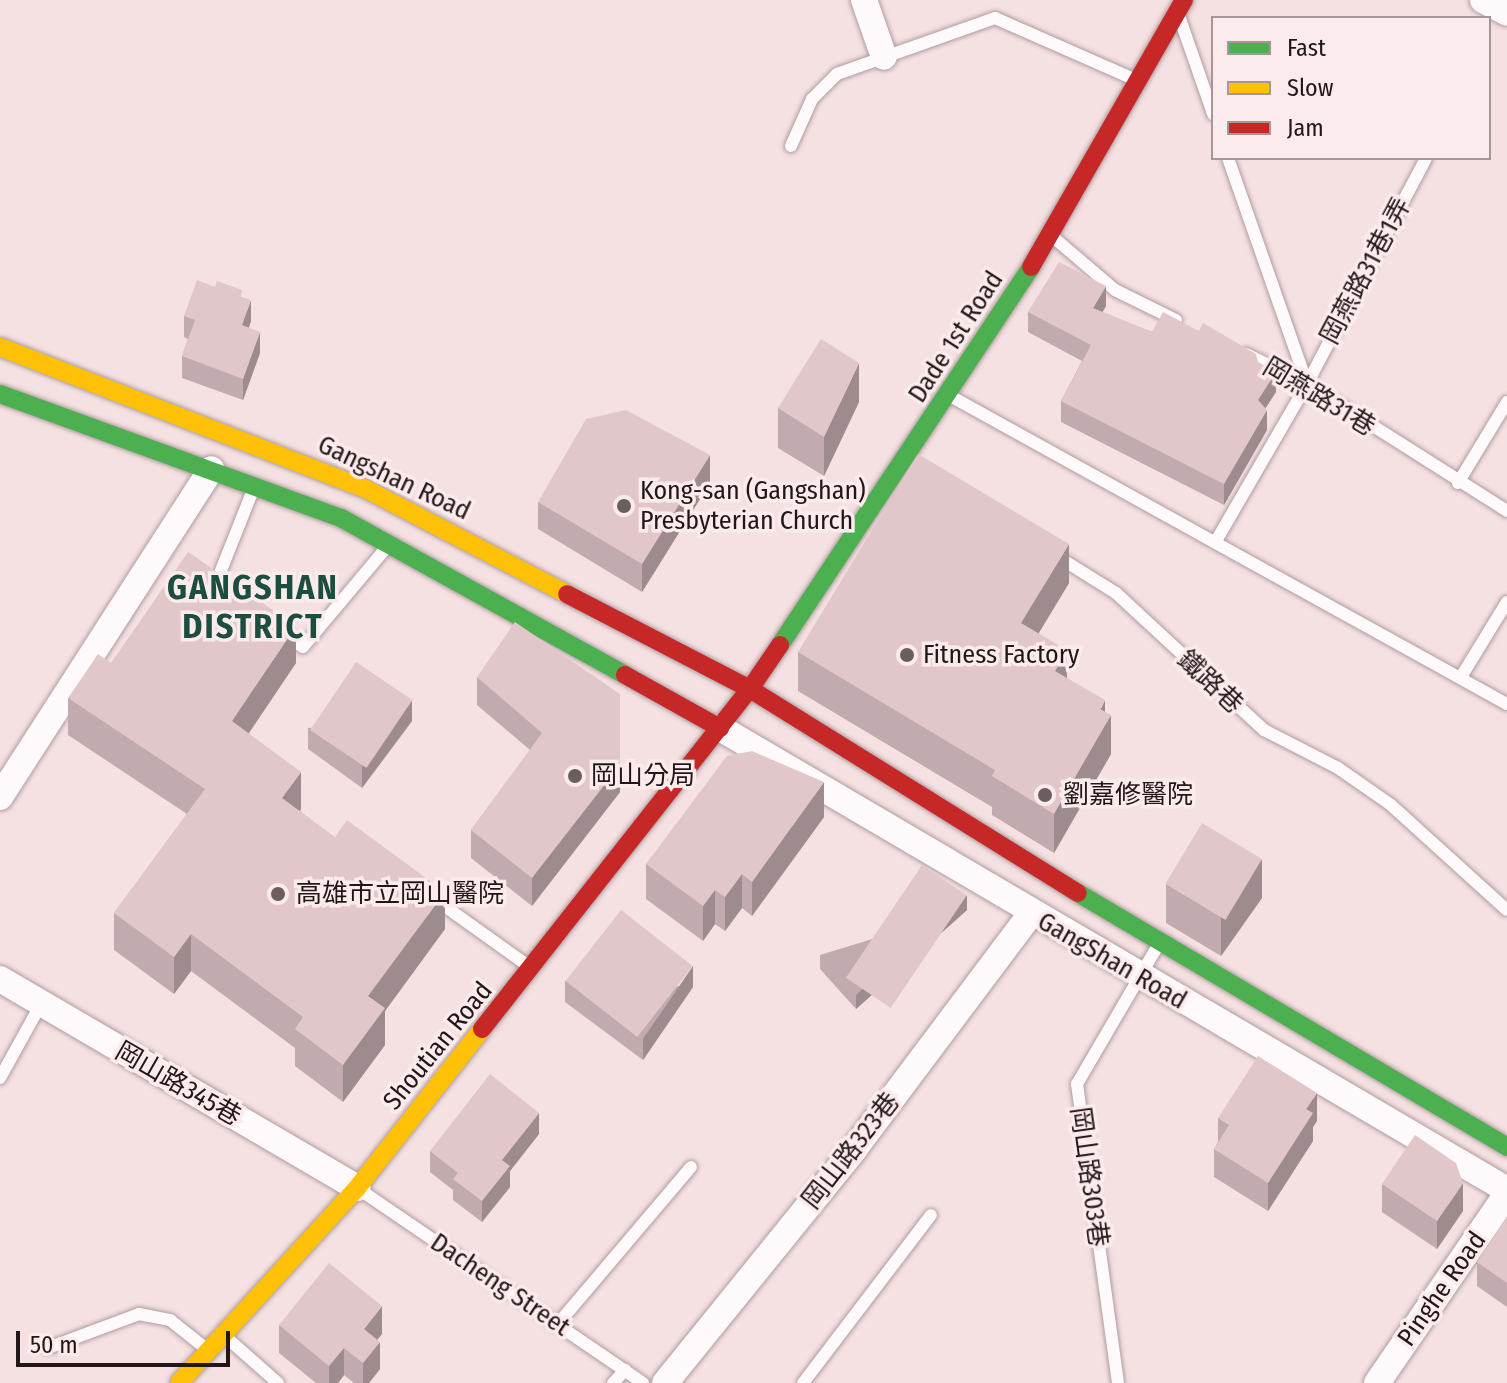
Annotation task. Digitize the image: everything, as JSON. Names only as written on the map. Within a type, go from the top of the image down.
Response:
[{"type":"main road","name":"Dade 1st Road","points":[[720,728],[910,471],[949,396],[1050,235],[1140,82],[1179,4]]},
{"type":"main road","name":"Gangshan Road","points":[[0,347],[750,689]]},
{"type":"main road","name":"Gangshan Road","points":[[0,394],[211,469],[261,467],[341,518],[400,528],[720,728]]},
{"type":"main road","name":"GangShan Road","points":[[750,689],[1158,943],[1507,1147]]},
{"type":"main road","name":"Shoutian Road","points":[[179,1383],[211,1352],[357,1188],[533,970],[720,728]]},
{"type":"street","points":[[864,0],[884,57]]},
{"type":"street","points":[[1483,0],[1507,13]]},
{"type":"street","points":[[0,797],[211,469]]},
{"type":"street","name":"GangShan Road","points":[[720,728],[1507,1192]]},
{"type":"street","name":"岡山路323巷","points":[[665,1383],[855,1148],[1031,914]]},
{"type":"street","name":"岡山路345巷","points":[[0,979],[357,1188]]},
{"type":"street","name":"Pinghe Road","points":[[1377,1383],[1507,1192]]},
{"type":"lane","points":[[1179,4],[1211,108]]},
{"type":"lane","points":[[791,146],[822,86],[837,74],[995,18],[1140,82]]},
{"type":"lane","points":[[1229,160],[1307,384]]},
{"type":"lane","name":"岡燕路31巷1弄","points":[[1216,541],[1307,384],[1425,160]]},
{"type":"lane","points":[[1050,235],[1115,290],[1184,324]]},
{"type":"lane","name":"岡燕路31巷","points":[[1238,350],[1307,384],[1458,483],[1507,511]]},
{"type":"lane","points":[[949,396],[1507,704]]},
{"type":"lane","points":[[1458,483],[1507,402]]},
{"type":"lane","points":[[227,597],[214,589],[261,467]]},
{"type":"lane","points":[[265,622],[303,647],[400,528]]},
{"type":"lane","name":"鐵路巷","points":[[1039,546],[1116,593],[1264,730],[1338,768],[1391,805],[1507,910]]},
{"type":"lane","points":[[1461,677],[1507,602]]},
{"type":"lane","points":[[418,887],[533,970]]},
{"type":"lane","name":"岡山路303巷","points":[[1118,1383],[1077,1084],[1142,979],[1158,943]]},
{"type":"lane","points":[[0,1078],[41,1004]]},
{"type":"lane","points":[[557,1325],[691,1167]]},
{"type":"lane","name":"Dacheng Street","points":[[357,1188],[643,1383]]},
{"type":"lane","points":[[803,1383],[931,1215]]},
{"type":"lane","points":[[48,1348],[139,1314],[170,1320],[211,1352]]},
{"type":"lane","points":[[224,1336],[278,1383]]},
{"type":"lane","points":[[613,1383],[625,1370]]},
{"type":"building","points":[[1059,262],[1106,286],[1093,308],[1152,332],[1163,312],[1199,331],[1203,323],[1256,354],[1258,362],[1276,372],[1258,400],[1267,410],[1224,484],[1061,401],[1091,345],[1028,312]]},
{"type":"building","points":[[197,280],[215,287],[217,281],[242,290],[241,297],[251,300],[242,325],[260,332],[243,379],[182,356],[195,320],[184,316]]},
{"type":"building","points":[[821,339],[859,363],[824,437],[778,408]]},
{"type":"building","name":"Kong-san (Gangshan) Presbyterian Church","points":[[626,410],[710,455],[642,564],[538,502],[586,419]]},
{"type":"building","points":[[918,454],[1069,544],[1021,623],[1067,650],[1055,671],[1105,700],[1100,709],[1111,715],[1054,814],[992,776],[995,770],[798,652]]},
{"type":"building","points":[[188,552],[296,626],[232,721],[301,772],[282,798],[335,837],[347,820],[445,892],[368,996],[385,1008],[343,1065],[295,1029],[303,1017],[191,934],[174,957],[114,913],[205,789],[68,698],[98,654],[111,663]]},
{"type":"building","name":"岡山分局","points":[[515,622],[620,694],[620,765],[532,878],[471,830],[542,733],[477,677]]},
{"type":"building","points":[[356,662],[412,700],[367,768],[310,730]]},
{"type":"building","points":[[752,751],[824,782],[752,882],[742,874],[725,897],[715,890],[703,906],[646,864],[727,756]]},
{"type":"building","points":[[1202,823],[1262,859],[1225,920],[1165,884]]},
{"type":"building","points":[[922,865],[967,895],[891,1008],[846,978]]},
{"type":"building","points":[[621,910],[693,966],[637,1037],[566,981]]},
{"type":"building","points":[[1258,1056],[1317,1093],[1306,1109],[1313,1113],[1268,1183],[1214,1149],[1229,1125],[1218,1118]]},
{"type":"building","points":[[490,1074],[539,1113],[502,1160],[510,1166],[482,1201],[453,1179],[458,1173],[430,1151]]},
{"type":"building","points":[[1415,1135],[1456,1163],[1463,1183],[1437,1221],[1382,1184]]},
{"type":"building","points":[[1507,1217],[1507,1283],[1477,1262]]},
{"type":"building","points":[[329,1263],[382,1306],[364,1329],[380,1342],[363,1363],[344,1348],[329,1366],[279,1325]]},
{"type":"traffic: fast","points":[[780,645],[1031,267]]},
{"type":"traffic: fast","points":[[0,394],[341,518],[625,675]]},
{"type":"traffic: fast","points":[[1078,893],[1507,1147]]},
{"type":"traffic: slow","points":[[0,347],[364,488],[567,594]]},
{"type":"traffic: slow","points":[[179,1383],[357,1188],[482,1029]]},
{"type":"traffic: jam","points":[[1031,267],[1184,0]]},
{"type":"traffic: jam","points":[[482,1029],[750,689],[567,594]]},
{"type":"traffic: jam","points":[[780,645],[750,689],[1078,893]]},
{"type":"traffic: jam","points":[[625,675],[720,728]]},
{"type":"place","name":"Kong-san (Gangshan) Presbyterian Church","points":[[624,506]]},
{"type":"place","name":"Fitness Factory","points":[[907,655]]},
{"type":"place","name":"岡山分局","points":[[575,776]]},
{"type":"place","name":"劉嘉修醫院","points":[[1045,795]]},
{"type":"place","name":"高雄市立岡山醫院","points":[[278,894]]},
{"type":"district","name":"GANGSHAN DISTRICT","points":[[253,606]]}]
